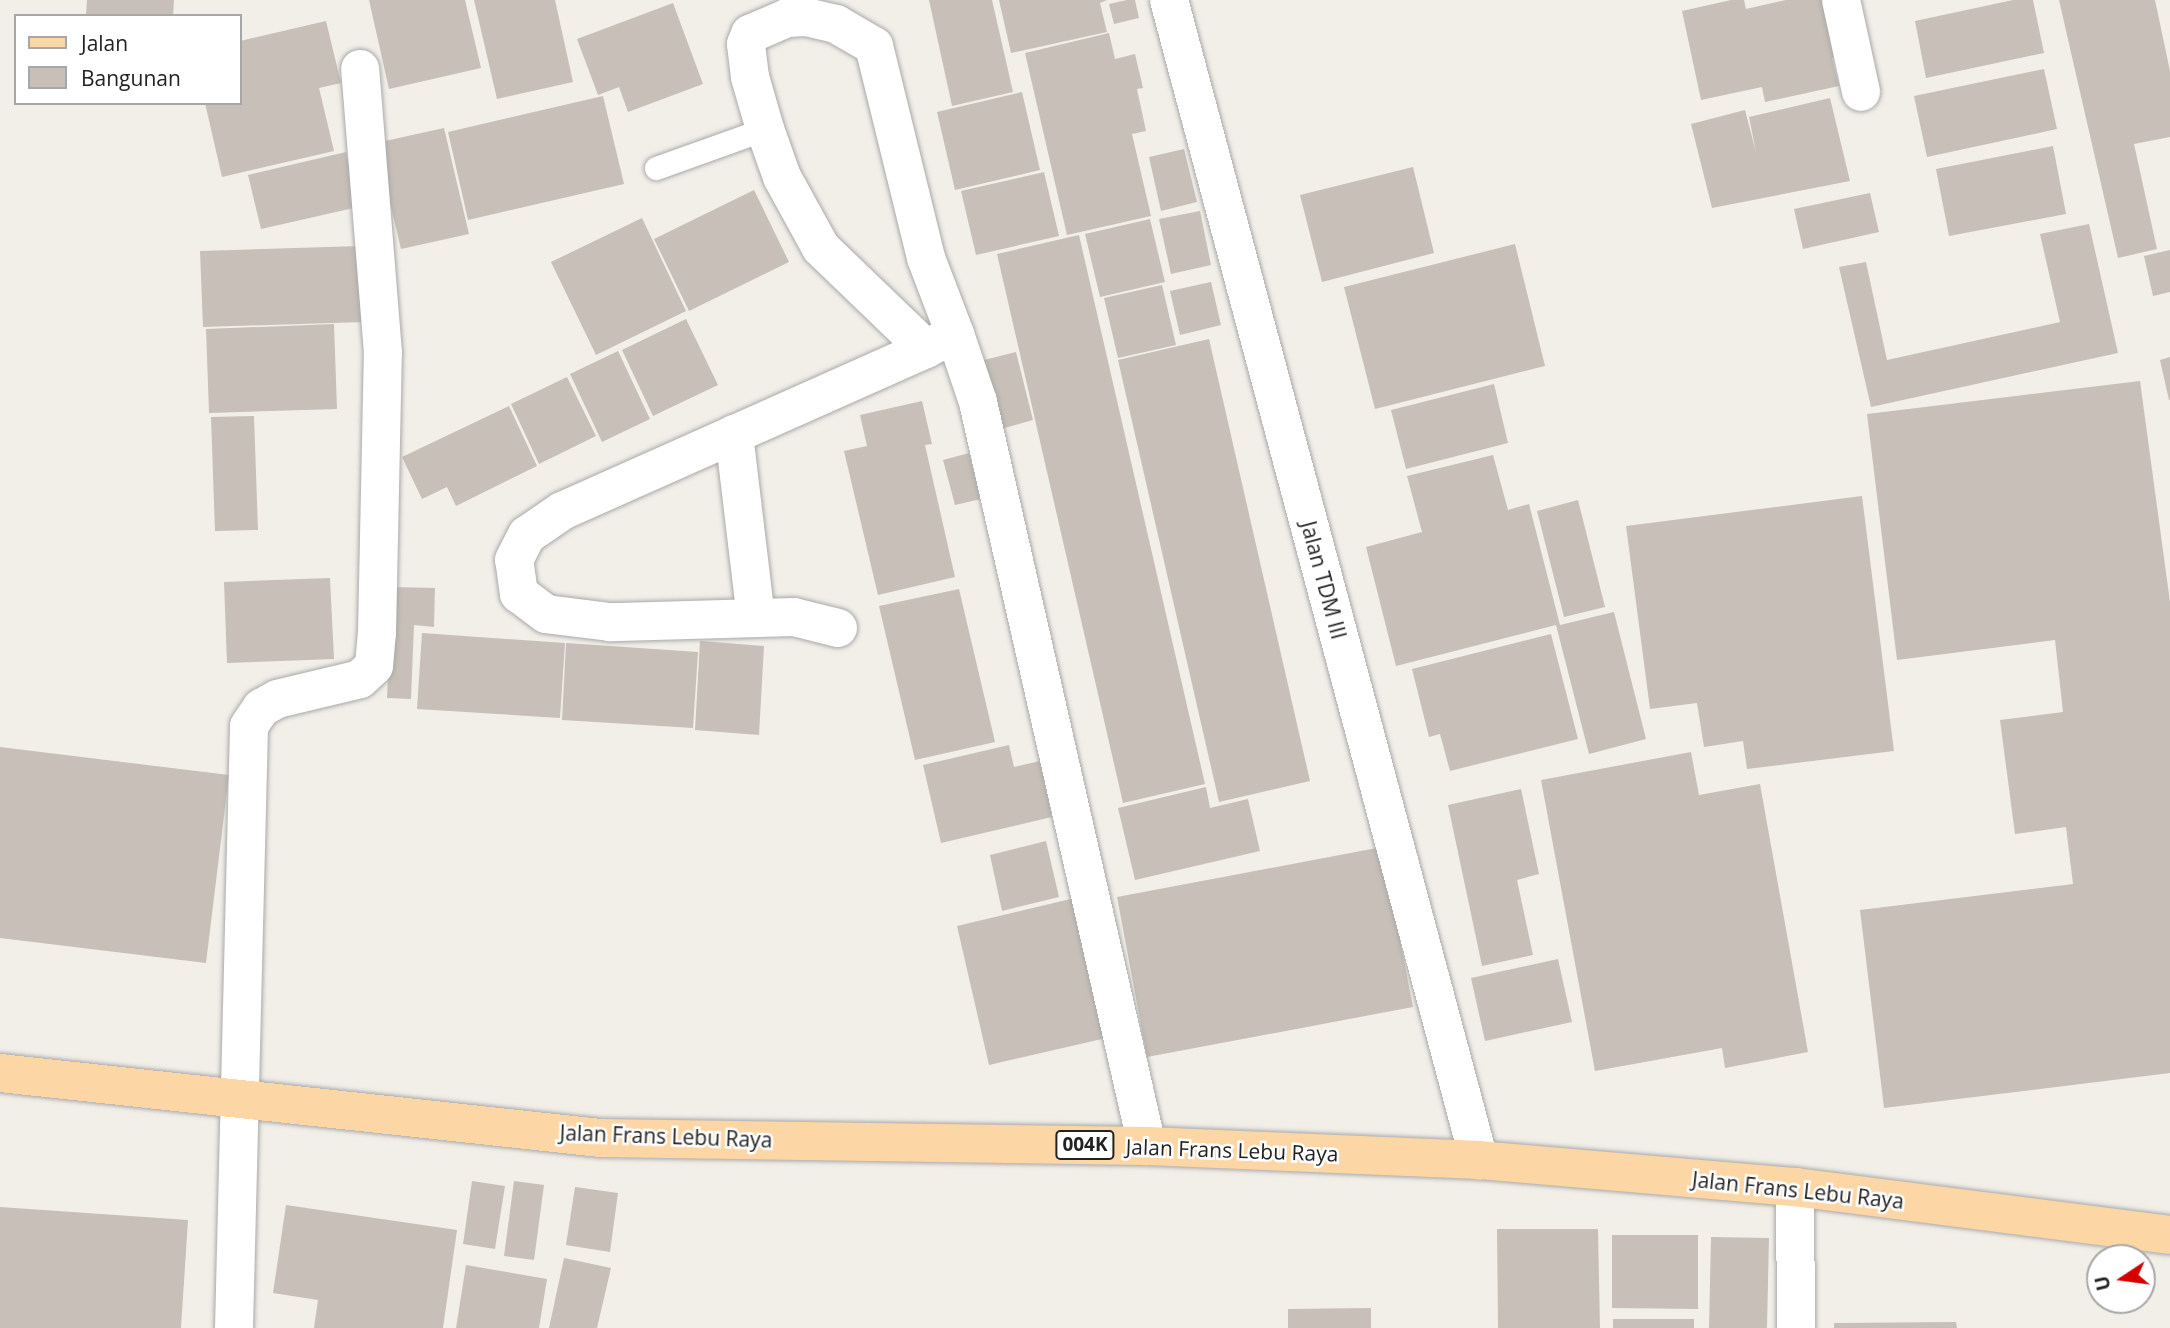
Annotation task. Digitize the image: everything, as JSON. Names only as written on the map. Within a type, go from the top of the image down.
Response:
[{"type":"main road","name":"Jalan Frans Lebu Raya","points":[[0,1073],[600,1138],[1147,1146],[1479,1160],[1796,1187],[2170,1235]]},
{"type":"street","name":"Jalan TDM III","points":[[1169,0],[1479,1160]]},
{"type":"street","points":[[1841,0],[1861,92]]},
{"type":"street","points":[[940,342],[926,258],[874,46],[836,24],[806,17],[786,18],[750,34],[746,44],[750,77],[765,129],[782,177],[821,248],[940,342],[978,402],[1147,1146]]},
{"type":"street","points":[[234,1328],[249,726],[261,708],[277,699],[360,679],[374,666],[383,353],[360,69]]},
{"type":"street","points":[[838,628],[794,617],[610,622],[547,614],[519,594],[514,560],[527,535],[562,511],[940,342]]},
{"type":"street","points":[[734,434],[756,618]]},
{"type":"street","points":[[1796,1187],[1796,1328]]},
{"type":"lane","points":[[656,167],[765,129]]},
{"type":"building","points":[[87,0],[174,0],[173,14],[86,14]]},
{"type":"building","points":[[369,0],[465,0],[481,68],[389,89]]},
{"type":"building","points":[[474,0],[555,0],[573,82],[497,99]]},
{"type":"building","points":[[929,0],[992,0],[1013,92],[952,106]]},
{"type":"building","points":[[999,0],[1107,0],[1100,3],[1107,32],[1011,53]]},
{"type":"building","points":[[1135,0],[1139,18],[1114,24],[1109,4]]},
{"type":"building","points":[[1731,0],[1744,0],[1746,9],[1786,0],[1836,0],[1848,55],[1832,58],[1839,86],[1765,102],[1762,87],[1701,100],[1682,11]]},
{"type":"building","points":[[2013,0],[2033,0],[2044,53],[1926,78],[1915,21]]},
{"type":"building","points":[[2059,0],[2155,0],[2170,71],[2170,137],[2134,144],[2157,249],[2118,258]]},
{"type":"building","points":[[673,3],[703,84],[628,112],[619,87],[598,95],[577,39]]},
{"type":"building","points":[[326,21],[341,83],[319,88],[334,151],[222,177],[205,105],[242,105],[242,41]]},
{"type":"building","points":[[1109,33],[1115,59],[1135,54],[1143,88],[1137,89],[1146,131],[1132,134],[1151,216],[1067,235],[1025,53]]},
{"type":"building","points":[[2044,69],[2057,129],[1927,157],[1914,96]]},
{"type":"building","points":[[1022,92],[1040,170],[955,190],[937,112]]},
{"type":"building","points":[[603,96],[624,184],[468,220],[448,132]]},
{"type":"building","points":[[1830,98],[1850,181],[1712,208],[1691,124],[1745,110],[1756,152],[1749,117]]},
{"type":"building","points":[[444,128],[469,234],[401,249],[376,143]]},
{"type":"building","points":[[2053,146],[2066,214],[1949,236],[1936,169]]},
{"type":"building","points":[[1184,149],[1197,202],[1161,211],[1149,157]]},
{"type":"building","points":[[346,152],[358,207],[261,229],[248,175]]},
{"type":"building","points":[[1413,167],[1434,253],[1322,282],[1300,195]]},
{"type":"building","points":[[1044,172],[1059,236],[976,255],[961,191]]},
{"type":"building","points":[[754,190],[789,262],[689,311],[654,239]]},
{"type":"building","points":[[1870,193],[1879,232],[1803,249],[1794,209]]},
{"type":"building","points":[[1200,211],[1211,265],[1171,274],[1159,219]]},
{"type":"building","points":[[642,218],[686,311],[596,355],[551,262]]},
{"type":"building","points":[[1150,219],[1165,282],[1100,297],[1085,234]]},
{"type":"building","points":[[2089,224],[2118,353],[1871,407],[1839,267],[1866,262],[1887,360],[2060,322],[2040,234]]},
{"type":"building","points":[[1079,235],[1205,784],[1123,803],[997,254]]},
{"type":"building","points":[[1515,244],[1545,366],[1375,409],[1344,287]]},
{"type":"building","points":[[361,246],[364,322],[203,327],[200,251]]},
{"type":"building","points":[[2170,250],[2170,292],[2153,296],[2144,256]]},
{"type":"building","points":[[1211,282],[1221,325],[1180,335],[1170,291]]},
{"type":"building","points":[[1162,285],[1176,345],[1118,358],[1104,298]]},
{"type":"building","points":[[686,319],[718,385],[653,416],[622,350]]},
{"type":"building","points":[[334,324],[337,409],[209,413],[206,329]]},
{"type":"building","points":[[1209,339],[1310,781],[1219,802],[1118,360]]},
{"type":"building","points":[[618,351],[650,419],[602,442],[570,374]]},
{"type":"building","points":[[1016,352],[1033,420],[997,430],[980,361]]},
{"type":"building","points":[[2170,357],[2170,400],[2169,400],[2160,360]]},
{"type":"building","points":[[567,377],[596,436],[539,464],[511,404]]},
{"type":"building","points":[[2140,381],[2170,602],[2170,1073],[1884,1108],[1860,910],[2073,884],[2066,827],[2015,834],[2000,720],[2063,712],[2055,640],[1897,660],[1867,414]]},
{"type":"building","points":[[1494,384],[1508,443],[1406,469],[1391,410]]},
{"type":"building","points":[[922,401],[932,444],[925,445],[955,577],[878,595],[844,451],[867,446],[860,415]]},
{"type":"building","points":[[509,406],[537,466],[456,506],[447,487],[422,499],[402,457]]},
{"type":"building","points":[[254,416],[258,530],[215,531],[211,417]]},
{"type":"building","points":[[969,453],[981,499],[955,505],[943,460]]},
{"type":"building","points":[[1493,455],[1508,510],[1529,504],[1560,625],[1614,612],[1646,739],[1589,754],[1556,625],[1396,666],[1366,547],[1422,532],[1407,476]]},
{"type":"building","points":[[1862,496],[1894,751],[1747,769],[1743,741],[1704,747],[1697,703],[1650,709],[1626,526]]},
{"type":"building","points":[[1578,500],[1605,607],[1564,617],[1537,511]]},
{"type":"building","points":[[330,578],[334,659],[227,663],[224,582]]},
{"type":"building","points":[[392,587],[435,588],[434,627],[414,625],[411,699],[387,698]]},
{"type":"building","points":[[959,589],[995,742],[915,760],[879,606]]},
{"type":"building","points":[[422,633],[565,643],[560,718],[417,709]]},
{"type":"building","points":[[1551,634],[1578,739],[1450,771],[1440,734],[1429,737],[1412,669]]},
{"type":"building","points":[[700,641],[764,646],[759,735],[695,730]]},
{"type":"building","points":[[566,643],[698,652],[693,728],[562,720]]},
{"type":"building","points":[[1009,745],[1014,767],[1040,761],[1052,817],[941,843],[923,765]]},
{"type":"building","points":[[0,747],[229,775],[206,963],[0,938]]},
{"type":"building","points":[[1691,752],[1699,795],[1760,784],[1808,1052],[1725,1068],[1722,1048],[1595,1071],[1541,780]]},
{"type":"building","points":[[1206,787],[1210,808],[1248,799],[1260,851],[1135,880],[1118,808]]},
{"type":"building","points":[[1521,789],[1539,874],[1517,880],[1533,955],[1482,966],[1448,805]]},
{"type":"building","points":[[1046,841],[1059,897],[1002,911],[990,855]]},
{"type":"building","points":[[1382,847],[1413,1007],[1147,1057],[1117,897]]},
{"type":"building","points":[[1083,896],[1115,1036],[989,1065],[957,926]]},
{"type":"building","points":[[1558,959],[1572,1022],[1485,1041],[1471,978]]},
{"type":"building","points":[[472,1181],[505,1186],[495,1249],[463,1244]]},
{"type":"building","points":[[514,1181],[544,1185],[534,1260],[504,1256]]},
{"type":"building","points":[[575,1187],[618,1193],[610,1252],[566,1245]]},
{"type":"building","points":[[286,1205],[457,1230],[443,1328],[314,1328],[318,1300],[273,1293]]},
{"type":"building","points":[[0,1207],[188,1220],[181,1328],[0,1328]]},
{"type":"building","points":[[1497,1229],[1598,1229],[1600,1328],[1498,1328]]},
{"type":"building","points":[[1612,1235],[1698,1235],[1698,1309],[1612,1308]]},
{"type":"building","points":[[1711,1237],[1769,1238],[1767,1328],[1709,1328]]},
{"type":"building","points":[[564,1258],[611,1268],[597,1328],[549,1328]]},
{"type":"building","points":[[466,1265],[547,1279],[539,1328],[456,1328]]},
{"type":"building","points":[[1371,1308],[1371,1328],[1288,1328],[1288,1309]]},
{"type":"building","points":[[1613,1319],[1694,1319],[1694,1328],[1613,1328]]},
{"type":"building","points":[[1956,1322],[1957,1328],[1834,1328],[1834,1323]]}]
